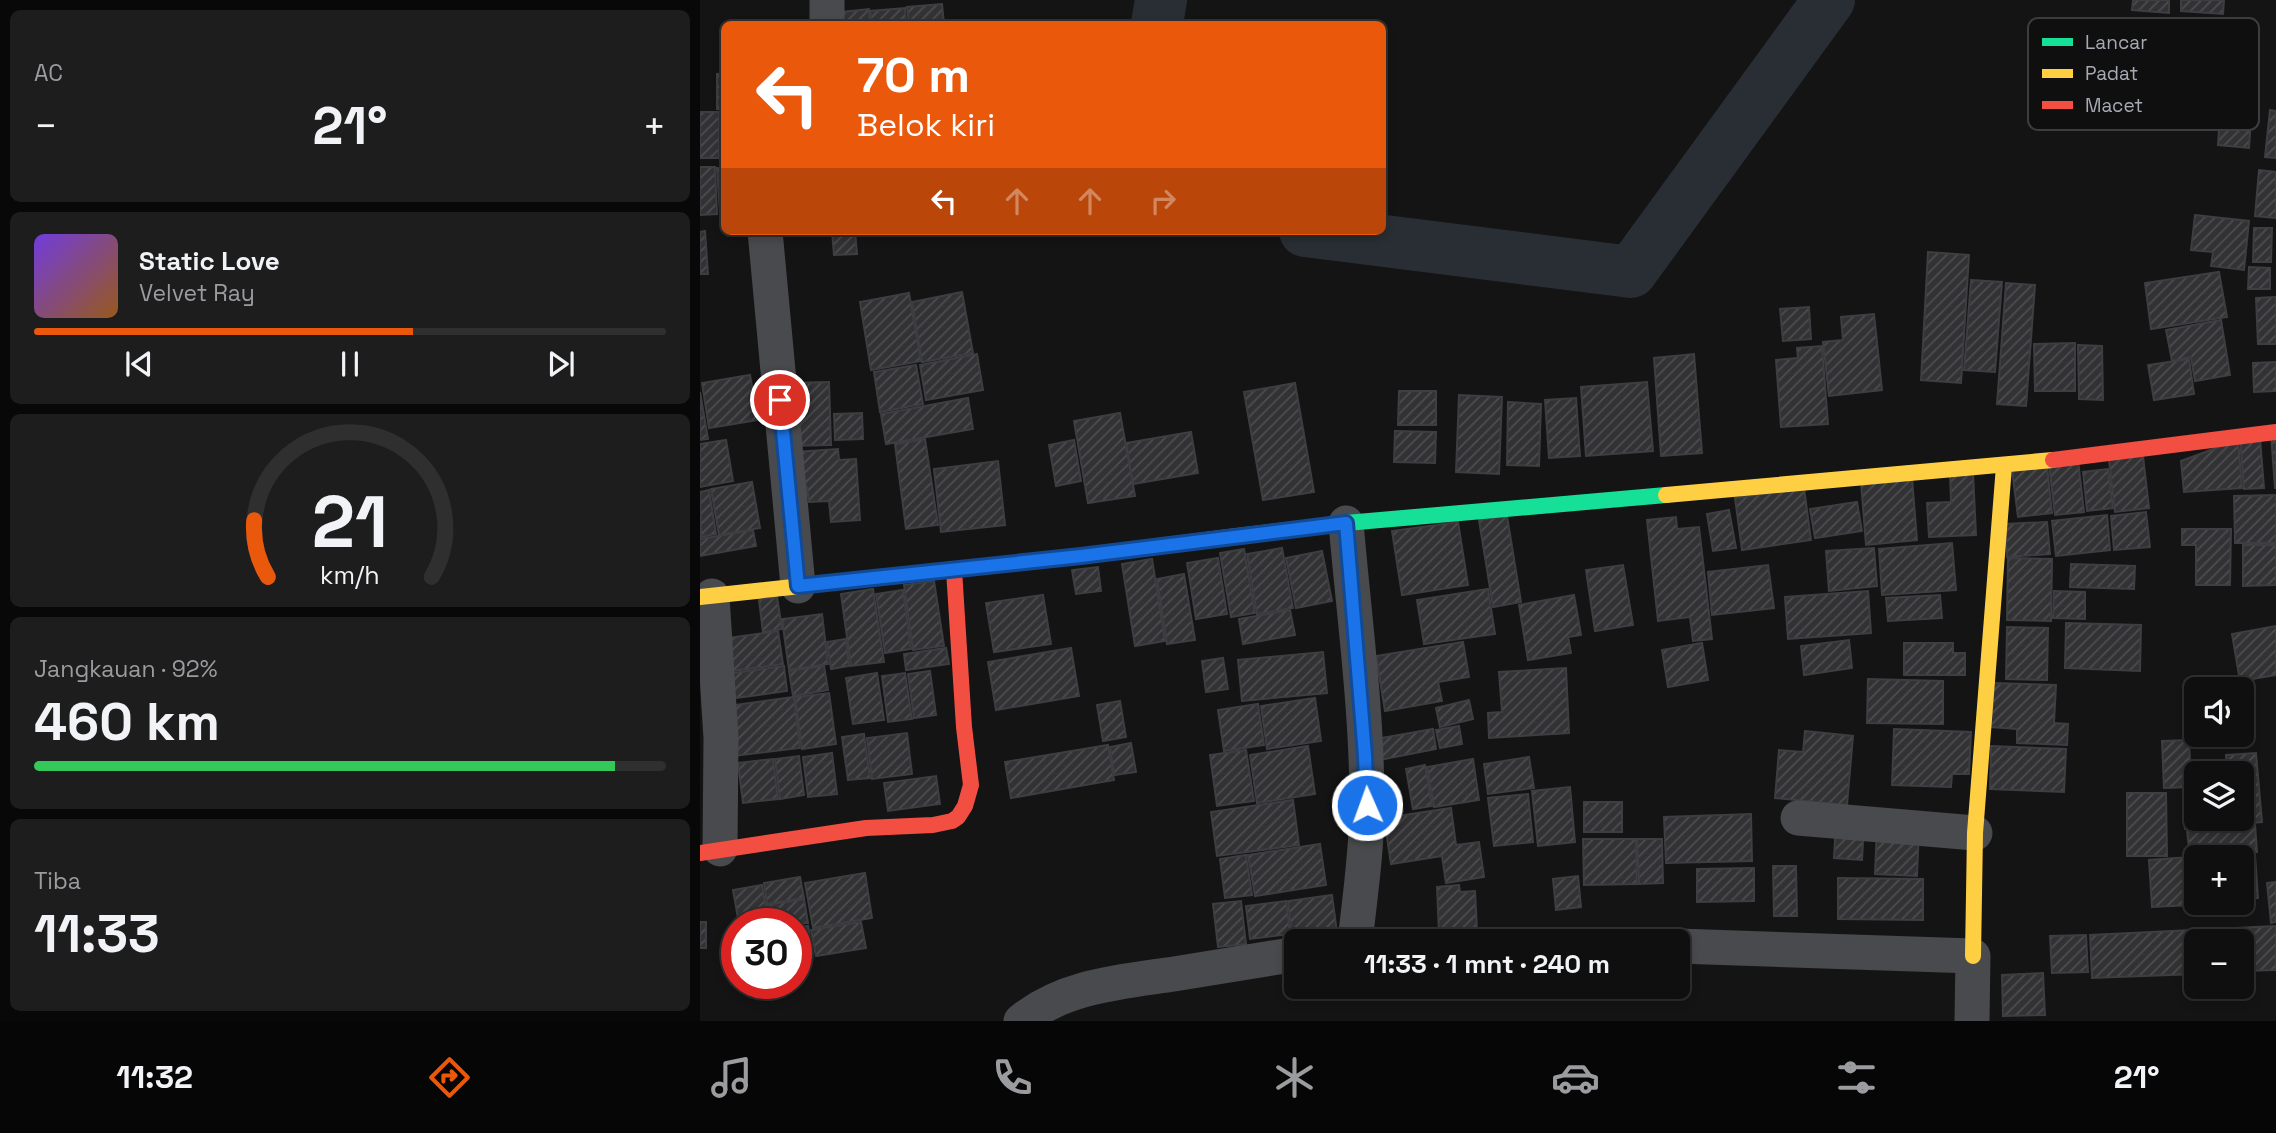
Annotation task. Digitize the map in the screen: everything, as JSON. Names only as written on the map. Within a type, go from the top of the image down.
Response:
[{"type":"street","points":[[827,0],[827,21]]},
{"type":"street","points":[[765,235],[798,586]]},
{"type":"street","points":[[954,570],[964,727],[971,785],[965,806],[958,817],[933,825],[866,828],[710,851],[721,737],[706,596],[954,570],[1346,523],[2004,466],[2276,432]]},
{"type":"street","points":[[1972,1021],[1975,833],[2004,466]]},
{"type":"street","points":[[1346,523],[1367,805],[1365,855],[1356,929]]},
{"type":"street","points":[[1798,817],[1975,833]]},
{"type":"street","points":[[1690,946],[1973,956]]},
{"type":"street","points":[[1021,1021],[1037,1009],[1066,995],[1124,980],[1284,956]]},
{"type":"building","points":[[2133,0],[2169,0],[2169,13],[2132,10]]},
{"type":"building","points":[[2181,0],[2224,0],[2223,14],[2181,11]]},
{"type":"building","points":[[942,4],[944,21],[909,21],[907,7]]},
{"type":"building","points":[[905,8],[906,21],[872,21],[870,11]]},
{"type":"building","points":[[869,9],[870,21],[833,21],[832,13]]},
{"type":"building","points":[[717,74],[721,74],[721,109],[717,109]]},
{"type":"building","points":[[2270,110],[2276,111],[2276,158],[2265,157]]},
{"type":"building","points":[[700,112],[719,112],[719,158],[700,158]]},
{"type":"building","points":[[2219,130],[2250,130],[2249,148],[2218,145]]},
{"type":"building","points":[[700,167],[715,167],[717,214],[700,215]]},
{"type":"building","points":[[717,168],[721,168],[720,213]]},
{"type":"building","points":[[2259,170],[2276,172],[2276,218],[2255,216]]},
{"type":"building","points":[[2195,215],[2249,221],[2244,270],[2211,266],[2213,252],[2191,250]]},
{"type":"building","points":[[2254,228],[2272,228],[2271,262],[2253,262]]},
{"type":"building","points":[[705,231],[708,274],[700,274],[700,232]]},
{"type":"building","points":[[832,235],[855,235],[857,254],[834,255]]},
{"type":"building","points":[[1928,252],[1969,255],[1961,383],[1921,380]]},
{"type":"building","points":[[2249,267],[2270,268],[2270,289],[2248,289]]},
{"type":"building","points":[[2219,272],[2227,317],[2151,329],[2145,283]]},
{"type":"building","points":[[1971,280],[2002,282],[1995,372],[1964,370]]},
{"type":"building","points":[[2006,283],[2035,285],[2026,406],[1997,404]]},
{"type":"building","points":[[962,292],[973,353],[922,362],[912,302]]},
{"type":"building","points":[[909,293],[921,361],[871,370],[860,302]]},
{"type":"building","points":[[2276,297],[2276,344],[2258,344],[2256,298]]},
{"type":"building","points":[[1809,307],[1811,339],[1783,341],[1780,309]]},
{"type":"building","points":[[1874,314],[1882,390],[1829,396],[1823,342],[1843,340],[1841,317]]},
{"type":"building","points":[[2221,320],[2230,375],[2195,381],[2191,357],[2172,361],[2166,330]]},
{"type":"building","points":[[2075,343],[2075,391],[2035,391],[2034,344]]},
{"type":"building","points":[[2078,345],[2102,346],[2103,400],[2079,399]]},
{"type":"building","points":[[1822,346],[1828,424],[1781,427],[1776,360],[1798,358],[1797,348]]},
{"type":"building","points":[[977,354],[983,390],[926,400],[920,365]]},
{"type":"building","points":[[1694,354],[1702,453],[1661,456],[1654,358]]},
{"type":"building","points":[[2189,359],[2194,394],[2154,400],[2148,365]]},
{"type":"building","points":[[2276,362],[2276,391],[2254,392],[2253,363]]},
{"type":"building","points":[[916,365],[923,404],[880,412],[874,372]]},
{"type":"building","points":[[750,375],[758,420],[709,428],[702,383]]},
{"type":"building","points":[[829,382],[831,445],[788,446],[786,383]]},
{"type":"building","points":[[1647,382],[1653,451],[1586,456],[1581,387]]},
{"type":"building","points":[[1295,383],[1314,492],[1263,500],[1244,392]]},
{"type":"building","points":[[1399,391],[1436,391],[1436,425],[1398,425]]},
{"type":"building","points":[[700,392],[708,439],[700,440]]},
{"type":"building","points":[[1459,395],[1502,397],[1499,474],[1456,472]]},
{"type":"building","points":[[968,398],[973,429],[886,444],[881,414]]},
{"type":"building","points":[[1576,398],[1580,456],[1549,458],[1545,400]]},
{"type":"building","points":[[1508,402],[1541,404],[1539,466],[1507,465]]},
{"type":"building","points":[[862,413],[863,439],[835,440],[834,414]]},
{"type":"building","points":[[1120,413],[1135,496],[1088,503],[1074,421]]},
{"type":"building","points":[[1395,431],[1436,432],[1435,463],[1394,462]]},
{"type":"building","points":[[1191,432],[1198,473],[1133,484],[1126,443]]},
{"type":"building","points":[[2276,433],[2276,488],[2275,488],[2271,434]]},
{"type":"building","points":[[2260,438],[2264,488],[2244,489],[2240,439]]},
{"type":"building","points":[[925,439],[938,525],[906,529],[895,444]]},
{"type":"building","points":[[726,440],[733,481],[700,487],[700,444]]},
{"type":"building","points":[[1074,440],[1081,481],[1056,486],[1049,445]]},
{"type":"building","points":[[2238,440],[2242,488],[2184,492],[2181,461]]},
{"type":"building","points":[[838,449],[839,460],[856,459],[860,520],[831,522],[829,501],[809,502],[807,487],[797,488],[795,452]]},
{"type":"building","points":[[2143,456],[2149,508],[2115,512],[2109,460]]},
{"type":"building","points":[[2078,460],[2084,512],[2055,515],[2049,464]]},
{"type":"building","points":[[998,461],[1005,525],[941,532],[934,469]]},
{"type":"building","points":[[2047,466],[2052,513],[2018,517],[2012,470]]},
{"type":"building","points":[[2108,469],[2113,508],[2087,511],[2083,472]]},
{"type":"building","points":[[1973,473],[1976,535],[1929,537],[1927,503],[1951,502],[1950,474]]},
{"type":"building","points":[[1912,478],[1917,540],[1866,545],[1861,482]]},
{"type":"building","points":[[752,482],[760,528],[719,535],[711,489]]},
{"type":"building","points":[[1804,488],[1811,540],[1742,550],[1735,498]]},
{"type":"building","points":[[709,490],[716,534],[701,537],[700,492]]},
{"type":"building","points":[[2276,495],[2276,543],[2235,543],[2234,496]]},
{"type":"building","points":[[1857,502],[1862,531],[1815,538],[1810,509]]},
{"type":"building","points":[[1729,510],[1736,548],[1713,551],[1707,514]]},
{"type":"building","points":[[2146,512],[2150,547],[2114,550],[2111,516]]},
{"type":"building","points":[[2107,515],[2110,550],[2056,556],[2052,521]]},
{"type":"building","points":[[1507,516],[1521,602],[1493,607],[1479,520]]},
{"type":"building","points":[[1676,517],[1677,529],[1699,527],[1712,639],[1693,641],[1690,617],[1658,621],[1647,520]]},
{"type":"building","points":[[1458,522],[1468,585],[1402,595],[1392,531]]},
{"type":"building","points":[[2047,522],[2050,554],[2007,557],[2005,524]]},
{"type":"building","points":[[2182,529],[2231,529],[2230,585],[2196,585],[2196,545],[2182,545]]},
{"type":"building","points":[[753,530],[756,546],[700,556],[700,539]]},
{"type":"building","points":[[1952,543],[1956,590],[1882,595],[1879,549]]},
{"type":"building","points":[[2243,545],[2276,545],[2276,585],[2243,586]]},
{"type":"building","points":[[1282,548],[1293,608],[1257,614],[1247,554]]},
{"type":"building","points":[[1874,548],[1877,586],[1829,591],[1826,551]]},
{"type":"building","points":[[1244,549],[1255,613],[1231,617],[1220,553]]},
{"type":"building","points":[[1322,551],[1332,601],[1296,608],[1286,558]]},
{"type":"building","points":[[1218,558],[1227,614],[1196,619],[1187,563]]},
{"type":"building","points":[[2008,558],[2052,559],[2051,621],[2007,620]]},
{"type":"building","points":[[1152,559],[1165,641],[1135,646],[1122,564]]},
{"type":"building","points":[[2071,564],[2135,566],[2134,589],[2070,587]]},
{"type":"building","points":[[1623,565],[1633,625],[1595,631],[1586,570]]},
{"type":"building","points":[[1768,565],[1774,608],[1712,615],[1708,572]]},
{"type":"building","points":[[1098,567],[1101,591],[1076,594],[1072,570]]},
{"type":"building","points":[[1184,574],[1195,640],[1167,644],[1157,579]]},
{"type":"building","points":[[934,581],[944,646],[913,650],[904,585]]},
{"type":"building","points":[[873,589],[884,662],[851,666],[841,594]]},
{"type":"building","points":[[1488,589],[1495,634],[1424,644],[1417,600]]},
{"type":"building","points":[[903,590],[911,649],[885,653],[876,594]]},
{"type":"building","points":[[1868,591],[1871,633],[1788,639],[1785,597]]},
{"type":"building","points":[[2054,591],[2085,592],[2085,619],[2053,618]]},
{"type":"building","points":[[1043,595],[1051,644],[994,652],[986,603]]},
{"type":"building","points":[[1574,595],[1581,635],[1568,637],[1571,653],[1528,660],[1519,605]]},
{"type":"building","points":[[1940,595],[1942,618],[1888,621],[1886,598]]},
{"type":"building","points":[[777,597],[782,629],[763,632],[759,600]]},
{"type":"building","points":[[1290,610],[1295,635],[1243,644],[1239,619]]},
{"type":"building","points":[[822,614],[828,664],[789,670],[782,619]]},
{"type":"building","points":[[2066,623],[2141,625],[2140,671],[2065,668]]},
{"type":"building","points":[[2276,626],[2276,675],[2254,679],[2239,677],[2232,634]]},
{"type":"building","points":[[2007,627],[2048,628],[2047,680],[2006,679]]},
{"type":"building","points":[[778,631],[783,664],[725,672],[720,639]]},
{"type":"building","points":[[846,639],[849,666],[831,669],[827,642]]},
{"type":"building","points":[[1849,640],[1852,668],[1804,675],[1801,646]]},
{"type":"building","points":[[1463,642],[1469,677],[1438,682],[1442,701],[1385,711],[1376,656]]},
{"type":"building","points":[[1702,643],[1708,680],[1668,687],[1662,650]]},
{"type":"building","points":[[1904,643],[1953,643],[1953,653],[1965,653],[1965,675],[1904,675]]},
{"type":"building","points":[[946,648],[949,664],[906,670],[904,654]]},
{"type":"building","points":[[1071,648],[1079,696],[996,710],[988,662]]},
{"type":"building","points":[[1323,652],[1327,693],[1242,701],[1238,660]]},
{"type":"building","points":[[1223,658],[1228,689],[1206,692],[1202,661]]},
{"type":"building","points":[[784,666],[787,691],[728,699],[725,674]]},
{"type":"building","points":[[824,666],[828,690],[793,696],[789,671]]},
{"type":"building","points":[[1566,668],[1569,733],[1489,738],[1488,713],[1502,712],[1499,672]]},
{"type":"building","points":[[930,671],[936,715],[914,718],[908,674]]},
{"type":"building","points":[[877,673],[884,720],[853,724],[846,678]]},
{"type":"building","points":[[905,673],[912,719],[888,722],[882,676]]},
{"type":"building","points":[[1868,679],[1943,681],[1943,724],[1867,723]]},
{"type":"building","points":[[1992,683],[2056,685],[2054,723],[2068,724],[2067,745],[2017,743],[2017,729],[1991,727]]},
{"type":"building","points":[[829,693],[836,744],[802,749],[795,697]]},
{"type":"building","points":[[794,697],[800,748],[734,756],[727,706]]},
{"type":"building","points":[[1315,698],[1321,741],[1267,749],[1261,706]]},
{"type":"building","points":[[1469,700],[1473,719],[1440,727],[1436,708]]},
{"type":"building","points":[[1120,701],[1126,737],[1103,741],[1097,705]]},
{"type":"building","points":[[1258,704],[1264,745],[1224,751],[1218,710]]},
{"type":"building","points":[[1459,726],[1462,744],[1440,748],[1436,730]]},
{"type":"building","points":[[1433,729],[1436,749],[1374,761],[1370,740]]},
{"type":"building","points":[[1894,729],[1971,732],[1969,774],[1952,774],[1951,787],[1892,785]]},
{"type":"building","points":[[1805,731],[1853,736],[1847,805],[1775,798],[1779,750],[1803,752]]},
{"type":"building","points":[[907,733],[912,774],[872,779],[867,738]]},
{"type":"building","points":[[864,734],[870,778],[848,780],[842,737]]},
{"type":"building","points":[[2184,740],[2184,747],[2189,747],[2190,761],[2184,761],[2184,787],[2164,788],[2162,741]]},
{"type":"building","points":[[1131,743],[1136,772],[1114,775],[1110,747]]},
{"type":"building","points":[[1108,745],[1114,780],[1011,798],[1005,762]]},
{"type":"building","points":[[1308,746],[1315,794],[1257,803],[1250,755]]},
{"type":"building","points":[[1991,746],[2066,749],[2064,792],[1990,789]]},
{"type":"building","points":[[1246,750],[1254,801],[1217,806],[1210,755]]},
{"type":"building","points":[[832,753],[837,794],[808,797],[803,757]]},
{"type":"building","points":[[2256,753],[2262,822],[2254,823],[2254,761],[2226,761],[2226,755]]},
{"type":"building","points":[[799,756],[804,795],[780,799],[775,759]]},
{"type":"building","points":[[1529,757],[1534,788],[1488,794],[1484,764]]},
{"type":"building","points":[[773,759],[778,799],[743,803],[738,763]]},
{"type":"building","points":[[1473,759],[1479,800],[1434,807],[1427,767]]},
{"type":"building","points":[[1425,765],[1432,806],[1413,809],[1406,769]]},
{"type":"building","points":[[936,776],[940,804],[888,811],[884,783]]},
{"type":"building","points":[[1570,787],[1575,842],[1538,846],[1532,791]]},
{"type":"building","points":[[2127,793],[2166,793],[2167,856],[2127,856]]},
{"type":"building","points":[[1528,794],[1533,842],[1494,846],[1488,798]]},
{"type":"building","points":[[1293,800],[1299,845],[1217,856],[1211,812]]},
{"type":"building","points":[[1584,802],[1622,802],[1622,832],[1584,832]]},
{"type":"building","points":[[1451,808],[1456,845],[1479,842],[1484,877],[1446,883],[1442,856],[1391,864],[1384,818]]},
{"type":"building","points":[[1751,814],[1752,861],[1666,863],[1664,817]]},
{"type":"building","points":[[1836,823],[1864,825],[1862,860],[1834,858]]},
{"type":"building","points":[[2254,824],[2257,852],[2254,852],[2254,845],[2189,845],[2187,831],[2254,831]]},
{"type":"building","points":[[1877,827],[1919,829],[1917,876],[1875,874]]},
{"type":"building","points":[[1583,839],[1636,839],[1637,884],[1584,885]]},
{"type":"building","points":[[1637,839],[1662,839],[1663,883],[1639,884]]},
{"type":"building","points":[[1320,844],[1326,885],[1255,896],[1248,855]]},
{"type":"building","points":[[1246,855],[1252,895],[1225,898],[1220,859]]},
{"type":"building","points":[[2254,855],[2258,898],[2254,898]]},
{"type":"building","points":[[2184,857],[2184,905],[2152,907],[2149,860]]},
{"type":"building","points":[[1773,866],[1796,866],[1797,916],[1774,916]]},
{"type":"building","points":[[1754,868],[1754,901],[1697,902],[1697,869]]},
{"type":"building","points":[[865,873],[872,918],[813,928],[812,908],[809,908],[805,883]]},
{"type":"building","points":[[1578,876],[1581,907],[1556,910],[1553,879]]},
{"type":"building","points":[[800,877],[804,898],[767,904],[764,883]]},
{"type":"building","points":[[1838,878],[1923,879],[1923,920],[1838,919]]},
{"type":"building","points":[[2276,882],[2276,922],[2271,923],[2267,883]]},
{"type":"building","points":[[762,885],[766,908],[736,908],[733,890]]},
{"type":"building","points":[[1459,885],[1460,892],[1475,891],[1477,929],[1439,929],[1437,887]]},
{"type":"building","points":[[1332,895],[1336,929],[1291,929],[1288,901]]},
{"type":"building","points":[[804,899],[806,908],[767,908],[767,905]]},
{"type":"building","points":[[1241,901],[1246,944],[1218,947],[1213,904]]},
{"type":"building","points":[[1286,901],[1289,929],[1284,929],[1284,935],[1250,939],[1246,906]]},
{"type":"building","points":[[700,922],[706,922],[706,948],[700,948]]},
{"type":"building","points":[[861,922],[866,948],[816,956],[812,930]]},
{"type":"building","points":[[2276,926],[2276,970],[2254,971],[2254,929],[2214,929]]},
{"type":"building","points":[[2184,930],[2184,974],[2092,978],[2090,935]]},
{"type":"building","points":[[2086,935],[2088,972],[2052,973],[2050,936]]},
{"type":"building","points":[[2043,973],[2045,1015],[2003,1016],[2002,975]]},
{"type":"waterway","points":[[1158,21],[1161,0]]},
{"type":"waterway","points":[[1337,235],[1631,272],[1829,0]]},
{"type":"traffic: fast","points":[[1238,536],[1346,523],[1666,495]]},
{"type":"traffic: slow","points":[[1666,495],[2053,460]]},
{"type":"traffic: slow","points":[[1973,956],[1975,833],[2004,466]]},
{"type":"traffic: slow","points":[[700,597],[1081,556],[1238,536]]},
{"type":"traffic: jam","points":[[2053,460],[2276,432]]},
{"type":"traffic: jam","points":[[700,853],[866,828],[933,825],[958,817],[965,806],[971,785],[964,727],[954,570]]},
{"type":"route","points":[[780,400],[798,586],[1081,556],[1346,523],[1367,805]]}]
